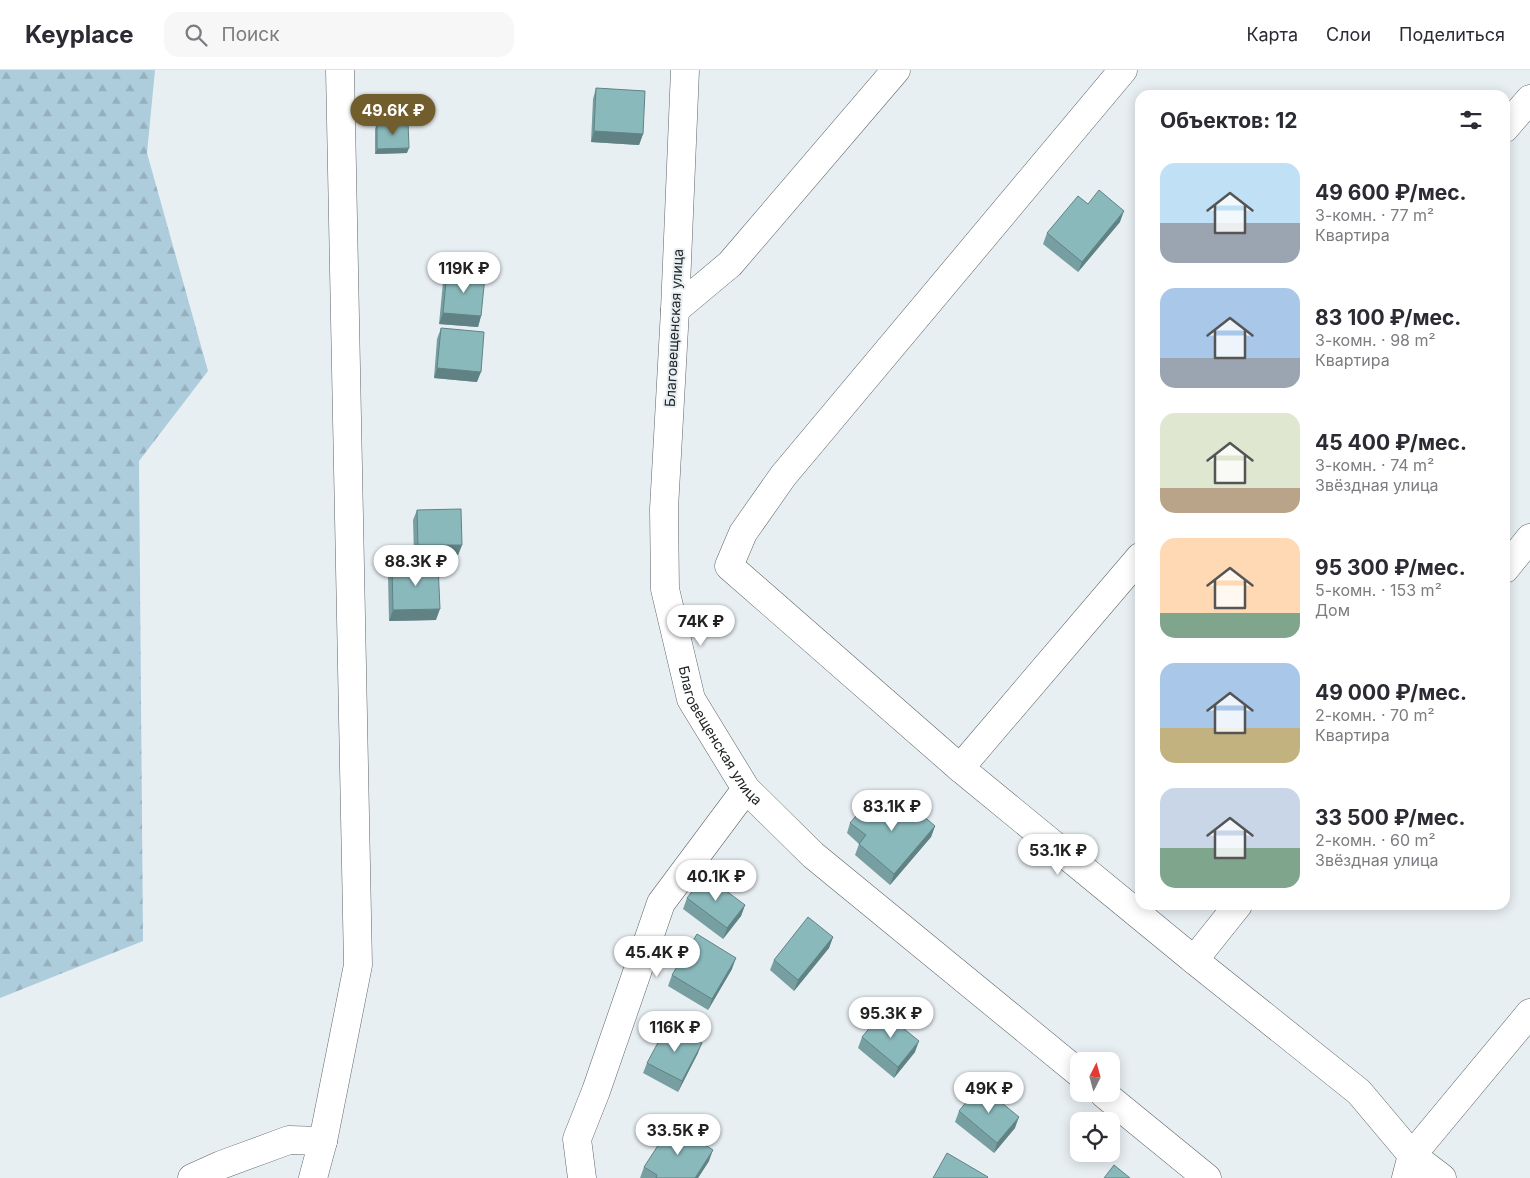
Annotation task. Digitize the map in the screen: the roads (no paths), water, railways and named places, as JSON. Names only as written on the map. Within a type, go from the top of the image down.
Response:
[{"type":"street","points":[[313,1178],[323,1142],[358,965],[340,70]]},
{"type":"street","name":"Благовещенская улица","points":[[685,70],[675,310],[664,508],[665,589],[691,699],[746,789],[813,855],[1070,1066]]},
{"type":"street","points":[[675,310],[730,264],[896,70]]},
{"type":"street","points":[[1123,70],[783,476],[743,533],[729,566],[960,768],[1194,960],[1359,1092],[1409,1166],[1442,1178]]},
{"type":"street","points":[[1510,122],[1530,99]]},
{"type":"street","points":[[1510,563],[1530,538]]},
{"type":"street","points":[[960,768],[1135,563]]},
{"type":"street","points":[[582,1178],[577,1139],[596,1092],[661,903],[746,789]]},
{"type":"street","points":[[1194,960],[1234,910]]},
{"type":"street","points":[[1409,1166],[1530,1013]]},
{"type":"street","points":[[1114,1102],[1206,1178]]},
{"type":"street","points":[[192,1178],[221,1165],[289,1140],[323,1142]]}]
